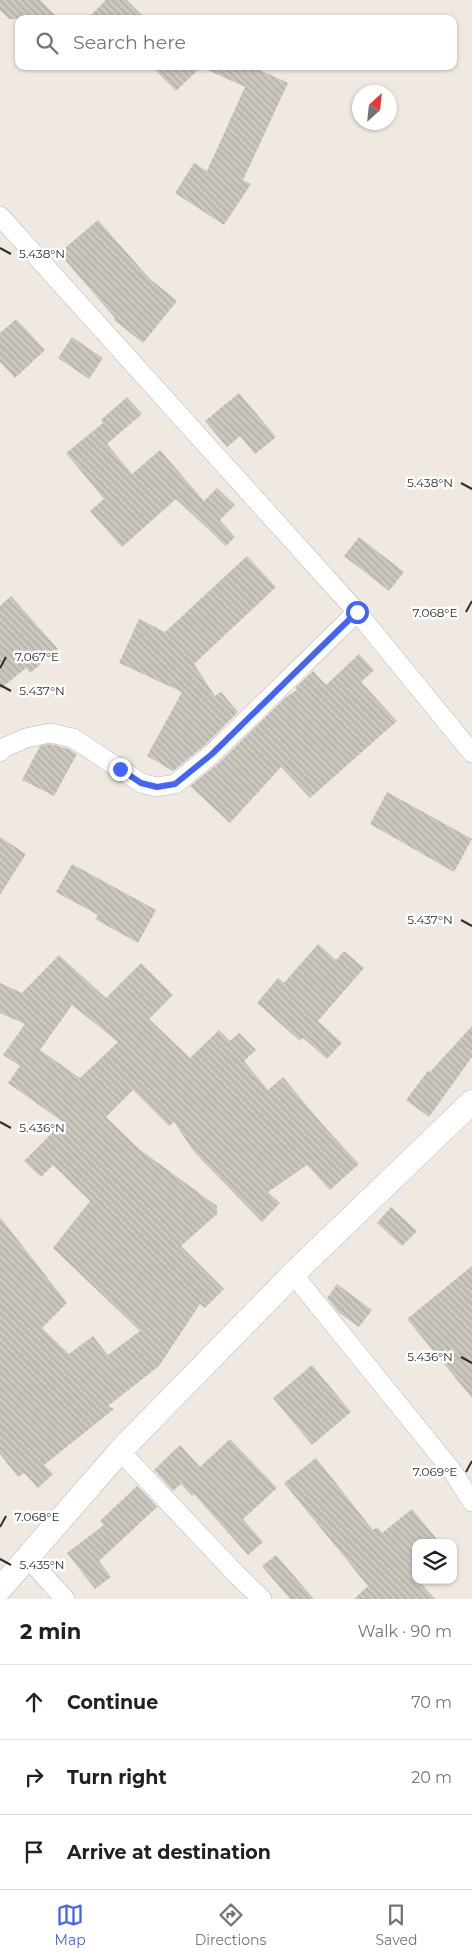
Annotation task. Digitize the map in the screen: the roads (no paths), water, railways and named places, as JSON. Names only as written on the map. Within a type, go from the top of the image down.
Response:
[{"type":"street","points":[[0,216],[357,612],[472,753]]},
{"type":"street","points":[[0,752],[3,748],[26,738],[50,733],[73,738],[141,783],[157,787],[175,784],[212,754],[357,612]]},
{"type":"street","points":[[0,1589],[120,1451],[293,1274],[472,1102]]},
{"type":"street","points":[[293,1274],[453,1472],[472,1502]]},
{"type":"street","points":[[120,1451],[262,1599]]},
{"type":"street","points":[[28,1558],[65,1599]]}]
